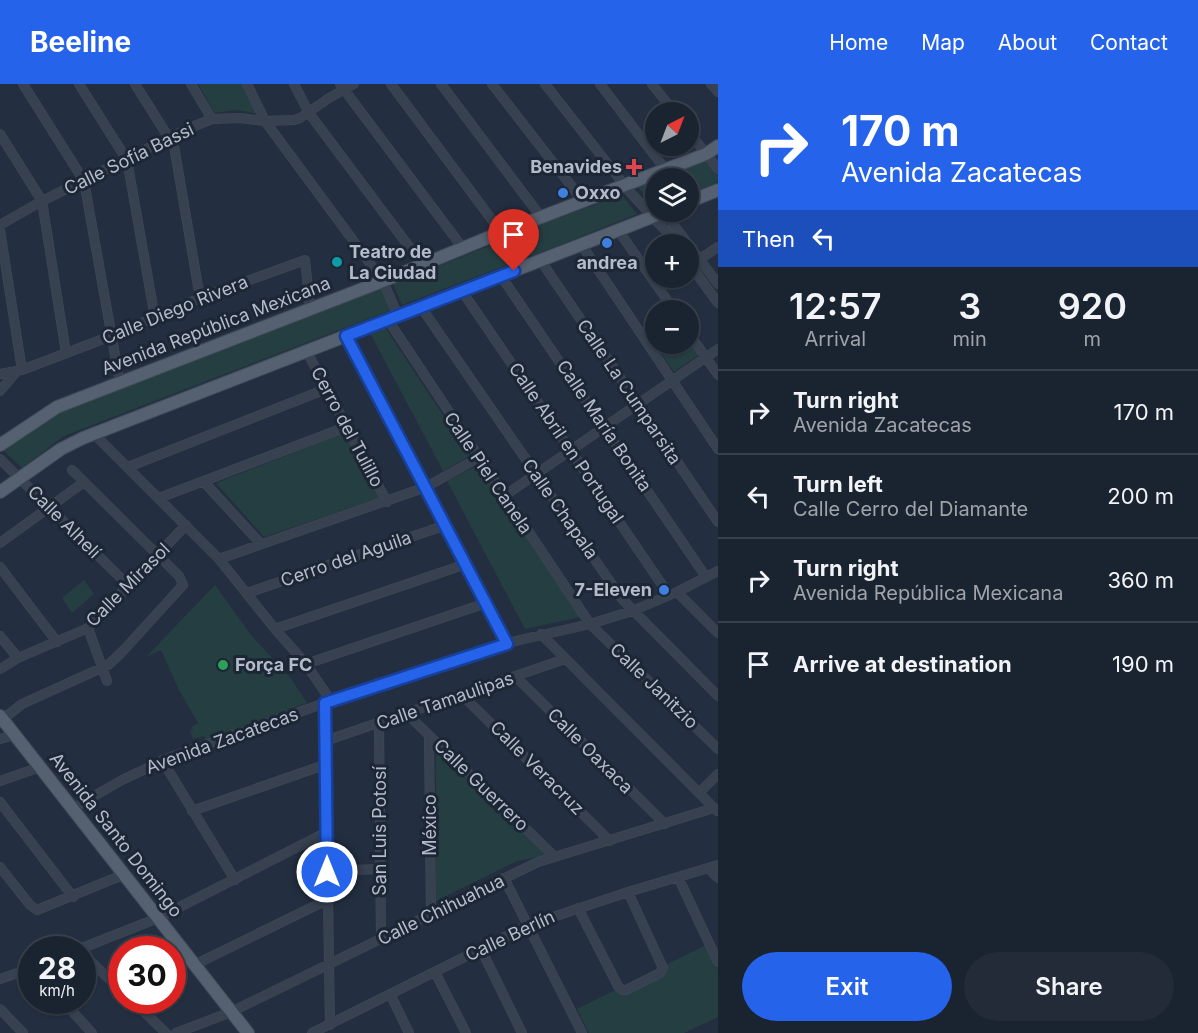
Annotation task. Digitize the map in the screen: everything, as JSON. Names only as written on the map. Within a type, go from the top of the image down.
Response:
[{"type":"main road","name":"Avenida República Mexicana","points":[[668,168],[706,154],[718,146]]},
{"type":"main road","name":"Avenida República Mexicana","points":[[0,445],[51,411],[383,281],[462,247],[645,177]]},
{"type":"main road","points":[[699,198],[718,190]]},
{"type":"main road","points":[[0,492],[66,446],[93,434],[645,219]]},
{"type":"main road","name":"Avenida Santo Domingo","points":[[1,717],[248,1033]]},
{"type":"street","points":[[23,84],[84,181],[120,383]]},
{"type":"street","points":[[79,84],[127,160],[155,318]]},
{"type":"street","points":[[135,84],[174,146],[200,298]]},
{"type":"street","points":[[191,84],[212,119]]},
{"type":"street","points":[[247,84],[265,121],[383,281],[393,318]]},
{"type":"street","points":[[294,84],[309,113],[422,264]]},
{"type":"street","name":"Calle Sofía Bassi","points":[[0,225],[42,201],[212,119],[288,121],[309,113],[341,87],[354,84]]},
{"type":"street","points":[[391,84],[527,267]]},
{"type":"street","points":[[441,84],[541,217]]},
{"type":"street","points":[[492,84],[583,201]]},
{"type":"street","points":[[545,84],[624,185],[645,202]]},
{"type":"street","points":[[600,84],[664,168]]},
{"type":"street","points":[[652,84],[666,102]]},
{"type":"street","points":[[711,84],[718,92]]},
{"type":"street","points":[[341,87],[462,247]]},
{"type":"street","points":[[0,134],[42,201],[66,353]]},
{"type":"street","points":[[699,145],[718,169]]},
{"type":"street","points":[[0,230],[20,371],[0,391]]},
{"type":"street","points":[[618,230],[667,300]]},
{"type":"street","points":[[581,244],[718,449]]},
{"type":"street","points":[[718,247],[699,259],[718,284]]},
{"type":"street","name":"Calle Diego Rivera","points":[[0,374],[20,371],[200,298],[305,260],[310,308]]},
{"type":"street","name":"Calle La Cumparsita","points":[[541,261],[718,522]]},
{"type":"street","name":"Calle María Bonita","points":[[501,276],[604,427],[714,575]]},
{"type":"street","points":[[699,277],[718,303]]},
{"type":"street","name":"Calle Abril en Portugal","points":[[462,291],[570,450],[673,593],[718,633]]},
{"type":"street","name":"Calle Chapala","points":[[421,307],[632,611],[718,696]]},
{"type":"street","name":"Calle Piel Canela","points":[[393,318],[478,458],[590,624]]},
{"type":"street","points":[[346,336],[507,644]]},
{"type":"street","points":[[699,347],[718,375]]},
{"type":"street","points":[[504,496],[718,349]]},
{"type":"street","name":"Cerro del Tulillo","points":[[307,352],[387,502]]},
{"type":"street","points":[[128,467],[326,389]]},
{"type":"street","points":[[159,498],[346,428]]},
{"type":"street","points":[[93,434],[219,559],[306,664],[328,702],[326,741],[330,1025]]},
{"type":"street","points":[[219,559],[426,488],[478,458]]},
{"type":"street","name":"Calle Alhelí","points":[[0,459],[129,586]]},
{"type":"street","points":[[1,717],[22,704],[102,668],[122,652],[180,591],[183,582],[72,470]]},
{"type":"street","points":[[0,543],[84,482]]},
{"type":"street","points":[[204,482],[261,544]]},
{"type":"street","name":"Calle Mirasol","points":[[0,669],[18,658],[88,628],[186,525]]},
{"type":"street","name":"Cerro del Aguila","points":[[247,593],[446,525]]},
{"type":"street","points":[[275,629],[466,564]]},
{"type":"street","points":[[0,567],[57,642]]},
{"type":"street","name":"Avenida Zacatecas","points":[[72,809],[162,760],[328,702],[507,644],[590,624],[632,611],[714,575]]},
{"type":"street","points":[[306,664],[486,603]]},
{"type":"street","name":"Calle Janitzio","points":[[590,624],[718,749]]},
{"type":"street","points":[[88,628],[107,681]]},
{"type":"street","points":[[541,634],[716,810]]},
{"type":"street","points":[[0,636],[18,658]]},
{"type":"street","name":"Calle Tamaulipas","points":[[326,741],[463,696],[565,659]]},
{"type":"street","name":"Calle Oaxaca","points":[[516,677],[665,824]]},
{"type":"street","name":"Calle Veracruz","points":[[463,696],[610,841]]},
{"type":"street","name":"Calle Guerrero","points":[[407,714],[554,856]]},
{"type":"street","name":"San Luis Potosí","points":[[379,724],[381,939]]},
{"type":"street","points":[[0,739],[15,735]]},
{"type":"street","name":"México","points":[[429,735],[431,914]]},
{"type":"street","points":[[162,760],[236,880]]},
{"type":"street","points":[[192,811],[327,764]]},
{"type":"street","points":[[0,781],[40,767]]},
{"type":"street","points":[[699,793],[718,774]]},
{"type":"street","points":[[0,802],[73,897]]},
{"type":"street","name":"Calle Chihuahua","points":[[176,1033],[231,1012],[504,878],[554,856],[716,810]]},
{"type":"street","points":[[96,942],[158,918],[236,880],[327,831]]},
{"type":"street","name":"Calle Berlín","points":[[312,1033],[529,925],[718,865]]},
{"type":"street","points":[[0,867],[33,909],[40,909],[73,897],[125,874]]},
{"type":"street","points":[[708,868],[718,878]]},
{"type":"street","points":[[327,872],[379,869]]},
{"type":"street","points":[[678,877],[718,962]]},
{"type":"street","points":[[504,878],[582,1033]]},
{"type":"street","points":[[578,908],[622,990],[660,973],[663,968],[628,892]]},
{"type":"street","points":[[194,965],[327,900]]},
{"type":"street","points":[[481,949],[522,1033]]},
{"type":"street","points":[[96,966],[108,977]]},
{"type":"street","points":[[435,972],[466,1033]]},
{"type":"street","points":[[0,979],[18,973]]},
{"type":"street","points":[[390,994],[409,1033]]},
{"type":"street","points":[[0,1009],[22,1033]]},
{"type":"street","points":[[75,1014],[92,1033]]},
{"type":"street","points":[[146,1014],[166,1033]]},
{"type":"green space","points":[[198,84],[245,84],[260,114],[236,110],[215,113]]},
{"type":"green space","points":[[706,159],[718,176],[718,182],[699,190],[699,168],[683,168]]},
{"type":"green space","points":[[645,184],[645,195],[638,187]]},
{"type":"green space","points":[[622,195],[637,214],[532,256],[516,233]]},
{"type":"green space","points":[[502,241],[517,261],[402,305],[393,284]]},
{"type":"green space","points":[[384,288],[391,310],[64,436],[22,468],[3,450],[55,412]]},
{"type":"green space","points":[[384,326],[470,456],[443,471],[370,333]]},
{"type":"green space","points":[[661,354],[698,354],[699,355],[674,372]]},
{"type":"green space","points":[[346,432],[380,498],[264,537],[216,483]]},
{"type":"green space","points":[[478,465],[581,617],[525,629],[447,481]]},
{"type":"green space","points":[[84,580],[94,594],[72,613],[62,598]]},
{"type":"green space","name":"Força FC","points":[[215,585],[251,635],[292,680],[307,703],[206,740],[204,736],[193,739],[190,731],[198,723],[179,690],[161,650],[146,657]]},
{"type":"green space","points":[[436,743],[550,855],[517,861],[436,901]]},
{"type":"green space","points":[[706,945],[718,970],[718,1017],[684,1033],[589,1033],[577,1009]]},
{"type":"place","name":"Benavides","points":[[634,167]]},
{"type":"place","name":"Oxxo","points":[[563,193]]},
{"type":"place","name":"andrea","points":[[607,243]]},
{"type":"place","name":"Teatro de La Ciudad","points":[[337,262]]},
{"type":"place","name":"7-Eleven","points":[[664,590]]},
{"type":"place","name":"Força FC","points":[[223,665]]},
{"type":"route","points":[[327,872],[325,703],[507,644],[346,336],[514,271]]}]
